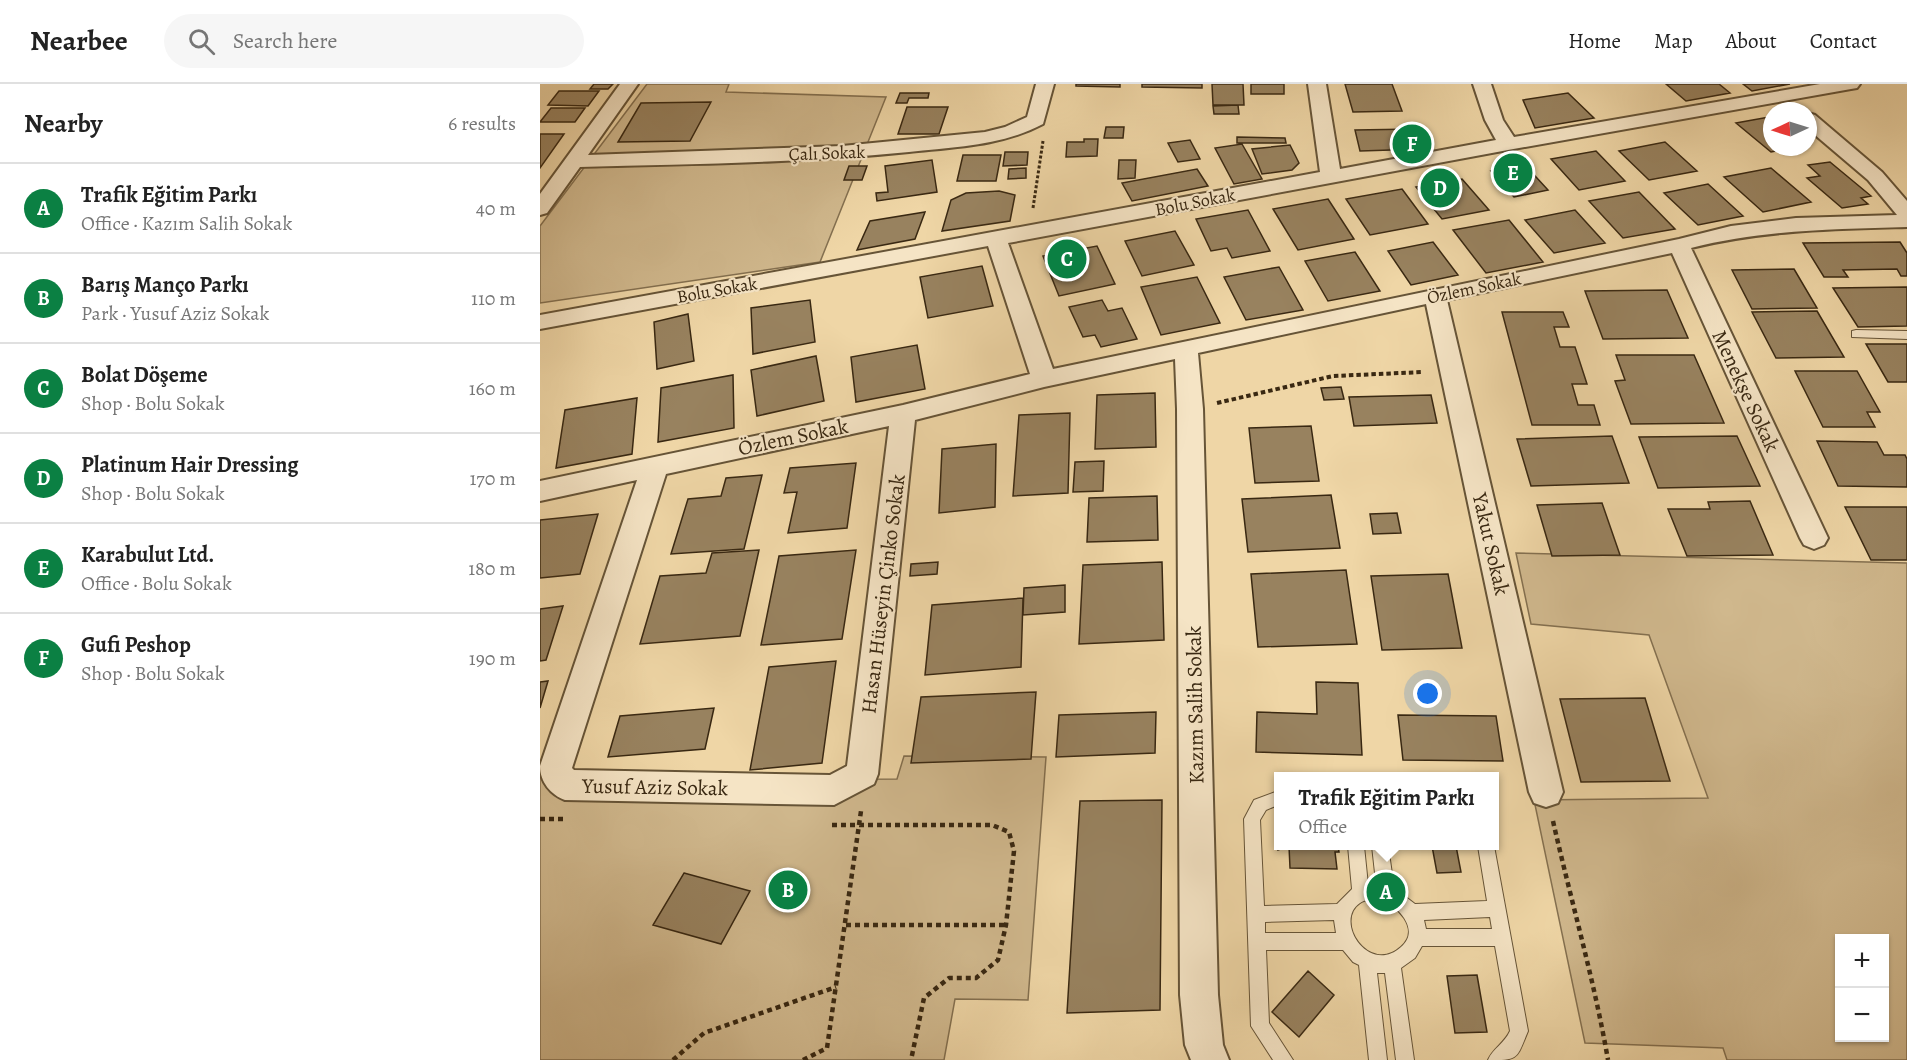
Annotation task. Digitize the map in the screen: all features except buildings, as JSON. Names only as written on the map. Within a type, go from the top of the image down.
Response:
[{"type":"street","points":[[540,209],[629,84]]},
{"type":"street","points":[[1036,120],[1045,84]]},
{"type":"street","points":[[1317,84],[1331,176]]},
{"type":"street","points":[[1482,84],[1494,120],[1508,144]]},
{"type":"street","name":"Bolu Sokak","points":[[540,322],[996,240],[1331,176],[1851,84]]},
{"type":"street","points":[[1781,97],[1787,102]]},
{"type":"street","name":"Çalı Sokak","points":[[575,161],[864,152],[974,139],[1019,130],[1036,120]]},
{"type":"street","points":[[1817,127],[1875,177],[1907,214]]},
{"type":"street","name":"Özlem Sokak","points":[[540,490],[903,414],[1044,379],[1679,245],[1731,232],[1796,224],[1907,221]]},
{"type":"street","points":[[996,240],[1044,379]]},
{"type":"street","name":"Menekşe Sokak","points":[[1679,245],[1814,538]]},
{"type":"street","name":"Yakut Sokak","points":[[1436,296],[1546,792]]},
{"type":"street","name":"Kazım Salih Sokak","points":[[1186,349],[1190,409],[1199,995],[1204,1045],[1210,1060]]},
{"type":"street","name":"Hasan Hüseyin Çinko Sokak","points":[[862,774],[903,414]]},
{"type":"street","name":"Yusuf Aziz Sokak","points":[[655,466],[555,770],[565,785],[834,790],[862,774]]},
{"type":"lane","points":[[1856,334],[1907,335]]},
{"type":"lane","points":[[1274,800],[1260,805],[1252,819],[1256,942],[1260,1026],[1284,1060]]},
{"type":"lane","points":[[1356,850],[1361,893]]},
{"type":"lane","points":[[1381,850],[1386,892]]},
{"type":"lane","points":[[1487,850],[1519,1031],[1511,1049],[1497,1060]]},
{"type":"lane","points":[[1378,890],[1386,892],[1401,899],[1412,912],[1417,930],[1416,938],[1408,953],[1392,963],[1367,961],[1354,953],[1346,941],[1341,922],[1344,912],[1347,904],[1361,893],[1378,890]]},
{"type":"lane","points":[[1412,912],[1497,909]]},
{"type":"lane","points":[[1255,914],[1344,912]]},
{"type":"lane","points":[[1416,938],[1502,937]]},
{"type":"lane","points":[[1256,942],[1346,941]]},
{"type":"lane","points":[[1367,961],[1378,1060]]},
{"type":"lane","points":[[1392,963],[1405,1060]]},
{"type":"path","points":[[1029,233],[1044,130],[1043,125],[1036,120]]},
{"type":"path","points":[[1190,409],[1333,376],[1395,372],[1452,372]]},
{"type":"path","points":[[1546,792],[1572,906],[1596,993],[1608,1060]]},
{"type":"path","points":[[540,819],[570,820]]},
{"type":"path","points":[[826,824],[992,825],[1009,832],[1014,851],[1006,925],[998,960],[976,978],[949,978],[924,998],[911,1060]]},
{"type":"path","points":[[803,1060],[827,1048],[860,825]]},
{"type":"path","points":[[846,925],[1006,925]]},
{"type":"path","points":[[673,1060],[704,1033],[836,987]]},
{"type":"shaded area","points":[[647,84],[729,84],[726,92],[886,97],[820,262],[540,303],[540,226]]},
{"type":"shaded area","points":[[1516,553],[1907,563],[1907,1060],[1727,1060],[1723,1048],[1585,1043],[1534,800],[1708,798],[1649,635],[1531,624]]},
{"type":"shaded area","points":[[904,756],[1046,757],[1028,1000],[955,999],[944,1060],[540,1060],[540,776],[728,780],[897,779]]},
{"type":"place","name":"Gufi Peshop","points":[[1412,144]]},
{"type":"place","name":"Karabulut Ltd.","points":[[1513,173]]},
{"type":"place","name":"Platinum Hair Dressing","points":[[1440,188]]},
{"type":"place","name":"Bolat Döşeme","points":[[1067,259]]},
{"type":"place","name":"Barış Manço Parkı","points":[[788,890]]},
{"type":"place","name":"Trafik Eğitim Parkı","points":[[1386,892]]}]
